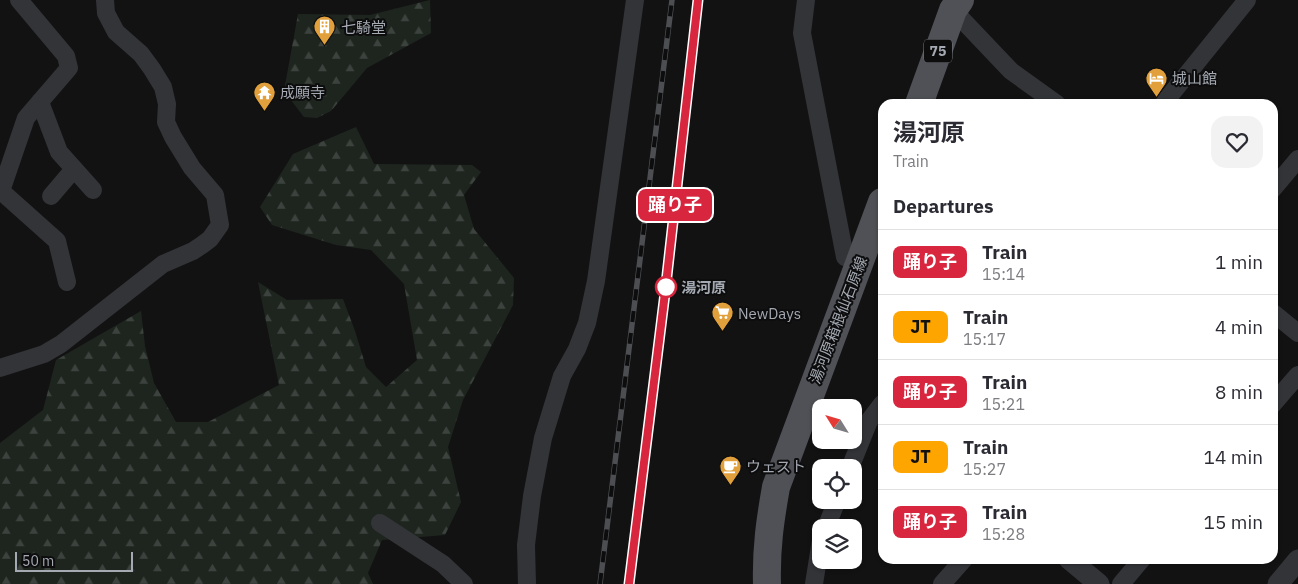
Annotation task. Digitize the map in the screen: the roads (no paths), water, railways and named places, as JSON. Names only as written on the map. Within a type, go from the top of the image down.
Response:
[{"type":"main road","name":"75","points":[[921,99],[957,5]]},
{"type":"main road","name":"湯河原箱根仙石原線","points":[[767,584],[766,555],[768,527],[776,487],[878,213]]},
{"type":"street","points":[[19,0],[66,56],[69,68],[26,118],[1,191],[57,241],[67,282]]},
{"type":"street","points":[[0,368],[44,354],[61,344],[163,264],[202,245],[210,239],[220,225],[216,195],[192,168],[166,122],[167,104],[163,87],[141,54],[116,32],[106,12],[105,0]]},
{"type":"street","points":[[527,584],[526,545],[532,496],[543,438],[562,376],[577,349],[587,323],[596,281],[635,0]]},
{"type":"street","points":[[806,0],[802,33],[845,257]]},
{"type":"street","points":[[1167,99],[1247,0]]},
{"type":"street","points":[[957,5],[1011,71],[1050,99]]},
{"type":"street","points":[[40,102],[60,152],[93,190]]},
{"type":"street","points":[[1278,183],[1298,159]]},
{"type":"street","points":[[51,196],[74,170]]},
{"type":"street","points":[[1278,317],[1298,333]]},
{"type":"street","points":[[1278,398],[1298,375]]},
{"type":"street","points":[[854,459],[869,421],[878,410]]},
{"type":"street","points":[[380,523],[443,564],[464,584]]},
{"type":"street","points":[[1278,584],[1298,560]]},
{"type":"street","points":[[942,584],[960,564]]},
{"type":"street","points":[[1075,564],[1099,584]]},
{"type":"street","points":[[1121,584],[1138,564]]},
{"type":"street","points":[[814,584],[816,569]]},
{"type":"railway","points":[[600,584],[672,0]]},
{"type":"railway","points":[[629,584],[665,293],[698,0]]},
{"type":"train","name":"踊り子","points":[[629,584],[665,293],[698,0]]},
{"type":"place","name":"七騎堂","points":[[325,46]]},
{"type":"place","name":"城山館","points":[[1156,97]]},
{"type":"place","name":"成願寺","points":[[264,111]]},
{"type":"place","name":"湯河原","points":[[666,287]]},
{"type":"place","name":"NewDays","points":[[722,332]]},
{"type":"place","name":"ウェスト","points":[[730,485]]}]
